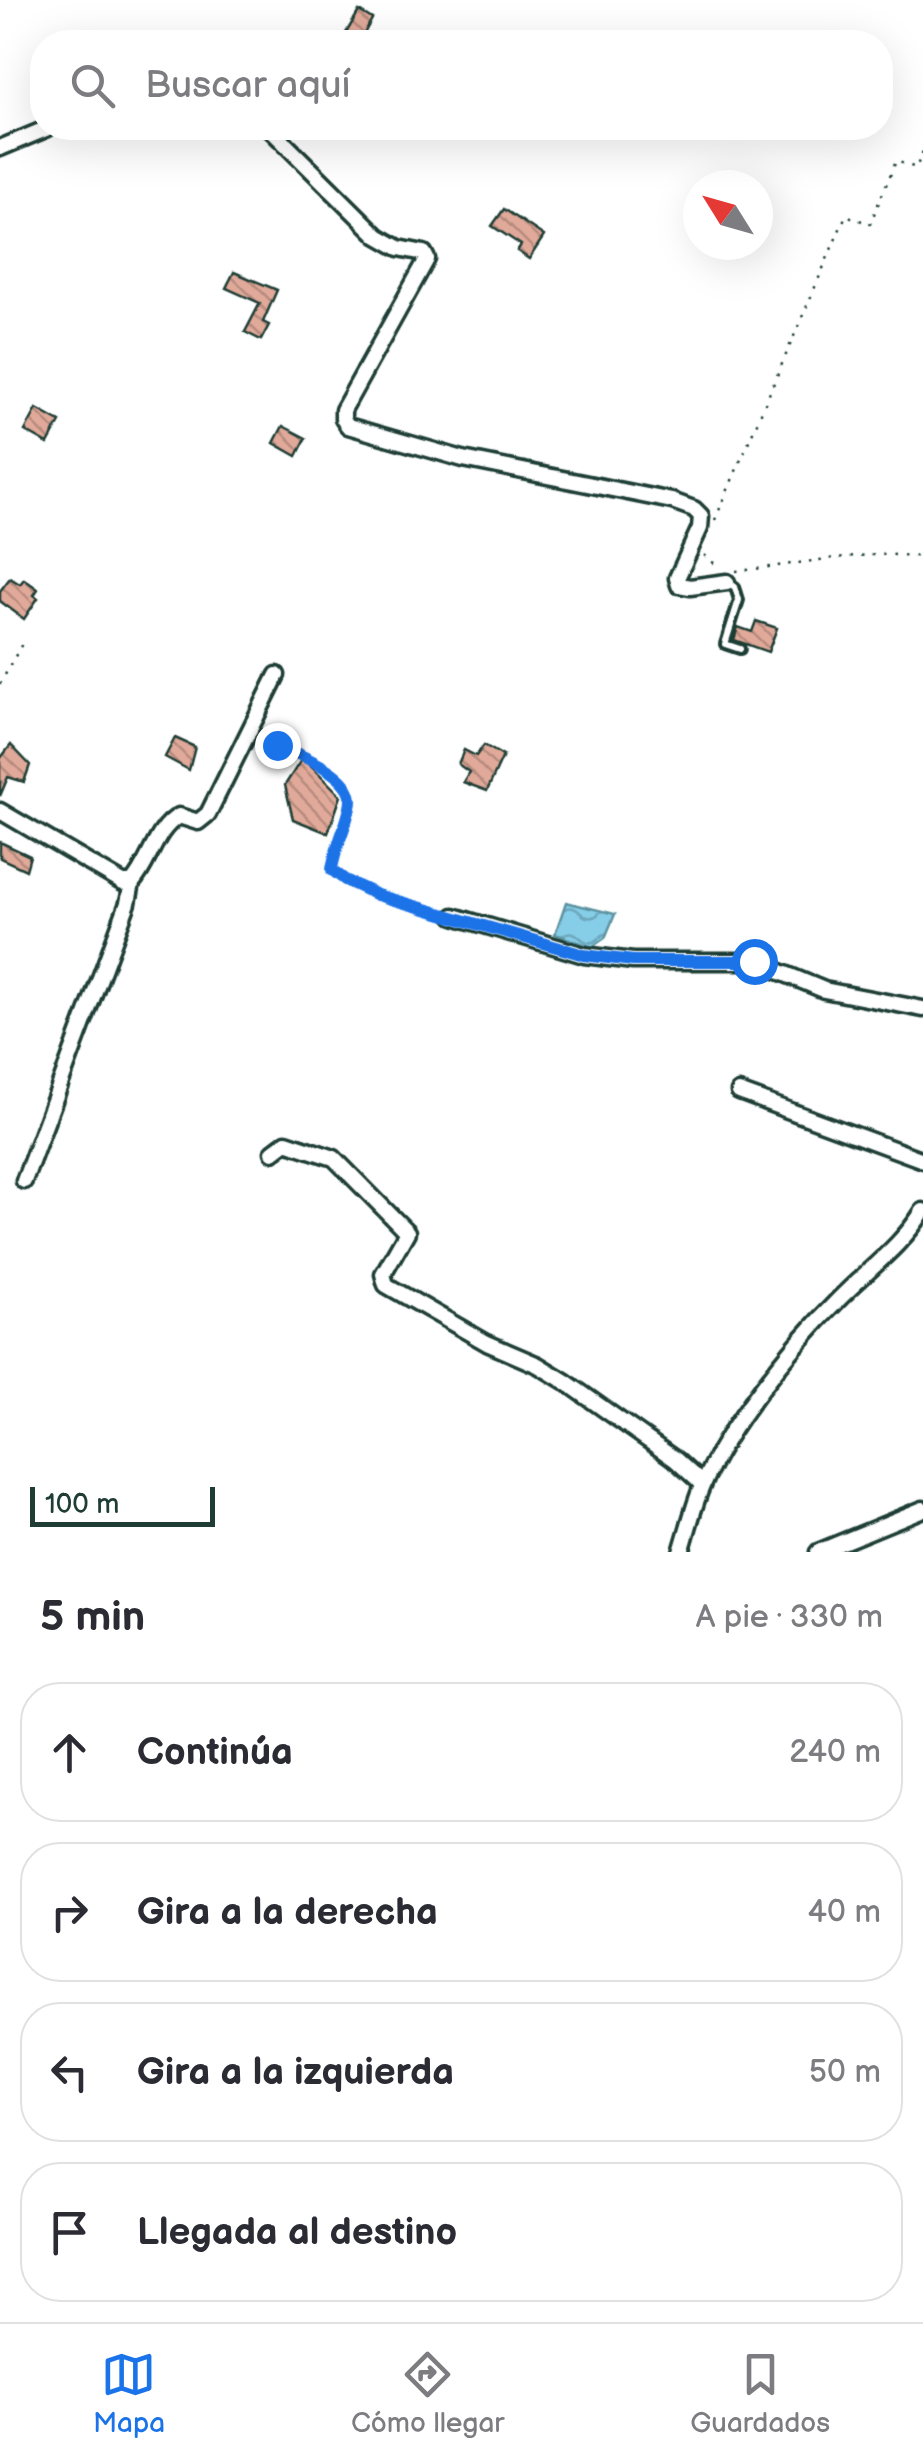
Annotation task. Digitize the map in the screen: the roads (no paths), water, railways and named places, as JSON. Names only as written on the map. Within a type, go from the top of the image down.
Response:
[{"type":"street","points":[[0,148],[30,136]]},
{"type":"street","points":[[282,140],[378,236],[399,248],[424,253],[427,259],[344,410],[342,419],[348,426],[462,459],[672,501],[694,509],[701,516],[700,528],[678,578],[679,585],[727,582]]},
{"type":"street","points":[[24,1181],[128,904],[132,883],[141,874],[168,822],[180,816],[198,822],[208,814],[278,675]]},
{"type":"street","points":[[0,811],[123,884],[132,883]]},
{"type":"street","points":[[454,916],[584,955],[633,961],[754,961],[824,990],[923,1009]]},
{"type":"street","points":[[739,1092],[923,1160]]},
{"type":"street","points":[[274,1152],[286,1142],[334,1158],[407,1232],[382,1274],[386,1285],[566,1382],[676,1460],[702,1484]]},
{"type":"street","points":[[681,1552],[702,1484],[772,1378],[836,1302],[923,1213]]},
{"type":"street","points":[[818,1552],[923,1509]]},
{"type":"lane","points":[[727,582],[735,587],[739,600],[725,644],[740,650]]},
{"type":"water","points":[[566,902],[615,914],[605,938],[592,947],[555,934]]}]
